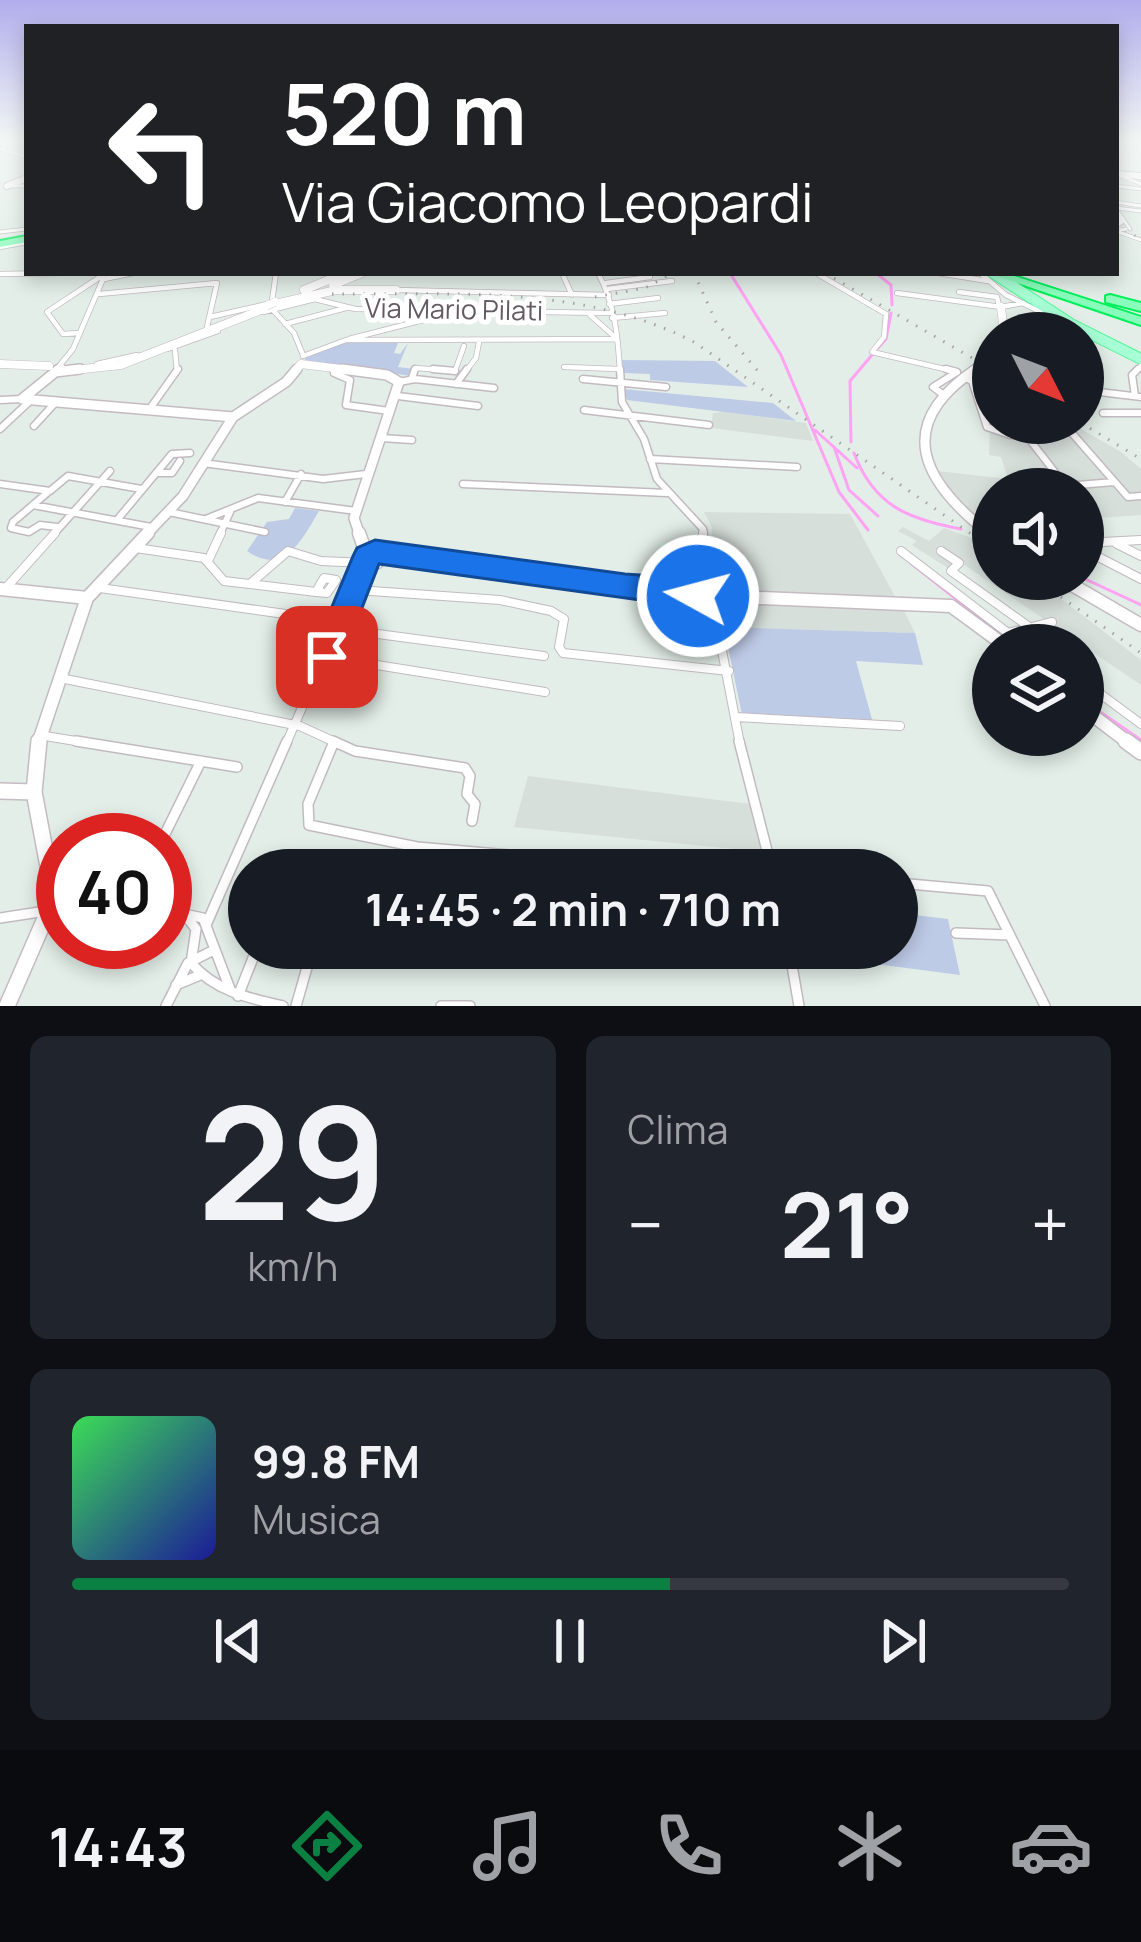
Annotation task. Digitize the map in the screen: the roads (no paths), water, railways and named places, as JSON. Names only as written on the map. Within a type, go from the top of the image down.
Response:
[{"type":"highway","points":[[1026,276],[1141,305]]},
{"type":"highway","points":[[996,278],[1141,305]]},
{"type":"highway","points":[[996,278],[1141,320]]},
{"type":"main road","points":[[996,278],[1048,312]]},
{"type":"main road","points":[[1104,343],[1141,361]]},
{"type":"street","points":[[1120,229],[1141,230]]},
{"type":"street","points":[[1120,229],[1141,240]]},
{"type":"street","points":[[67,352],[64,334],[46,312],[100,276]]},
{"type":"street","points":[[0,429],[77,337],[99,295],[102,276]]},
{"type":"street","points":[[276,276],[271,306],[302,360],[336,371],[387,375],[399,382],[412,379],[494,388]]},
{"type":"street","points":[[0,366],[53,370],[121,365],[338,276]]},
{"type":"street","points":[[53,370],[125,358],[356,276]]},
{"type":"street","points":[[364,276],[370,283],[396,290]]},
{"type":"street","points":[[563,276],[572,295]]},
{"type":"street","points":[[602,276],[616,339],[619,383],[630,416],[667,493],[700,523],[706,541],[704,593],[729,671],[735,717],[767,849]]},
{"type":"street","points":[[821,276],[886,314],[884,337],[874,353],[957,373],[933,387],[941,393]]},
{"type":"street","points":[[608,293],[650,277]]},
{"type":"street","points":[[996,278],[1023,303],[1041,312]]},
{"type":"street","points":[[996,278],[1003,312]]},
{"type":"street","points":[[290,299],[336,290],[572,295],[672,281]]},
{"type":"street","points":[[99,295],[218,283],[207,328]]},
{"type":"street","points":[[959,292],[1026,312]]},
{"type":"street","points":[[608,293],[658,298]]},
{"type":"street","points":[[897,293],[1023,303]]},
{"type":"street","name":"Via Mario Pilati","points":[[210,317],[314,299],[347,308],[665,313]]},
{"type":"street","points":[[285,324],[347,308]]},
{"type":"street","points":[[40,813],[34,792],[39,735],[92,592],[169,512],[233,416],[286,382],[302,360],[346,340],[431,318],[486,311]]},
{"type":"street","points":[[587,313],[616,339]]},
{"type":"street","points":[[53,370],[134,358],[236,317]]},
{"type":"street","points":[[64,334],[77,337]]},
{"type":"street","points":[[53,370],[77,337]]},
{"type":"street","points":[[346,340],[616,339]]},
{"type":"street","points":[[456,383],[480,352],[479,342]]},
{"type":"street","points":[[455,371],[464,346]]},
{"type":"street","points":[[151,407],[177,375],[179,359],[170,348]]},
{"type":"street","points":[[914,361],[924,350]]},
{"type":"street","points":[[1104,393],[1138,397],[1132,374],[1141,361]]},
{"type":"street","points":[[564,367],[618,369]]},
{"type":"street","points":[[412,379],[416,368],[464,374]]},
{"type":"street","points":[[336,371],[350,380],[346,405],[392,411]]},
{"type":"street","points":[[972,371],[941,393],[923,427],[926,461],[953,504],[972,520]]},
{"type":"street","points":[[962,376],[972,381]]},
{"type":"street","points":[[583,379],[666,387]]},
{"type":"street","points":[[192,953],[200,923],[370,559],[355,526],[356,511],[399,382]]},
{"type":"street","points":[[398,396],[478,406]]},
{"type":"street","points":[[0,400],[58,400],[233,416]]},
{"type":"street","points":[[34,427],[58,400]]},
{"type":"street","points":[[584,410],[709,425]]},
{"type":"street","points":[[1104,413],[1141,413]]},
{"type":"street","points":[[381,438],[412,440]]},
{"type":"street","points":[[1033,444],[1052,468]]},
{"type":"street","points":[[1081,444],[1128,497],[1141,496]]},
{"type":"street","points":[[117,520],[173,453],[190,453]]},
{"type":"street","points":[[649,459],[796,467]]},
{"type":"street","points":[[155,473],[171,474],[180,461]]},
{"type":"street","points":[[203,463],[329,479],[370,474]]},
{"type":"street","points":[[2,590],[54,527],[110,471]]},
{"type":"street","points":[[285,502],[301,474]]},
{"type":"street","points":[[54,527],[11,528],[68,476],[141,489]]},
{"type":"street","points":[[1104,483],[1114,482]]},
{"type":"street","points":[[0,484],[50,491]]},
{"type":"street","points":[[463,484],[667,493]]},
{"type":"street","points":[[169,512],[206,519],[265,499],[356,511]]},
{"type":"street","points":[[33,505],[151,526]]},
{"type":"street","points":[[225,515],[265,532]]},
{"type":"street","points":[[208,561],[225,515]]},
{"type":"street","points":[[1104,543],[1141,540]]},
{"type":"street","points":[[1112,542],[1141,556]]},
{"type":"street","points":[[132,547],[208,561],[219,579],[316,592]]},
{"type":"street","points":[[250,584],[288,551],[296,550],[321,561],[397,556],[704,593],[951,606],[975,624]]},
{"type":"street","points":[[901,551],[996,624]]},
{"type":"street","points":[[940,551],[959,563],[951,571],[1024,624]]},
{"type":"street","points":[[1104,558],[1141,579]]},
{"type":"street","points":[[2,590],[92,592],[544,656]]},
{"type":"street","points":[[357,590],[499,600],[555,611],[564,619],[559,648],[565,654],[729,671]]},
{"type":"street","points":[[1098,600],[1141,625]]},
{"type":"street","points":[[1045,624],[1052,622]]},
{"type":"street","points":[[327,657],[545,692]]},
{"type":"street","points":[[59,677],[293,724],[333,744],[469,770],[466,794],[475,804],[472,821]]},
{"type":"street","points":[[1104,697],[1141,724]]},
{"type":"street","points":[[735,717],[901,726]]},
{"type":"street","points":[[1104,724],[1141,752]]},
{"type":"street","points":[[39,735],[237,767]]},
{"type":"street","points":[[333,744],[308,805],[309,825],[441,849]]},
{"type":"street","points":[[175,813],[201,761]]},
{"type":"street","points":[[0,791],[34,792]]},
{"type":"street","points":[[918,885],[988,891],[1045,1006]]},
{"type":"street","points":[[0,918],[36,912]]},
{"type":"street","points":[[192,918],[200,923],[235,993]]},
{"type":"street","points":[[956,933],[1010,935]]},
{"type":"street","points":[[7,1006],[36,941]]},
{"type":"street","points":[[192,959],[201,952],[214,956]]},
{"type":"street","points":[[174,987],[215,970],[214,956]]},
{"type":"street","points":[[192,963],[202,976],[235,993],[283,1006]]},
{"type":"street","points":[[166,1006],[185,969]]},
{"type":"street","points":[[235,993],[246,969]]},
{"type":"street","points":[[296,1006],[307,969]]},
{"type":"street","points":[[793,969],[800,1006]]},
{"type":"street","points":[[441,1006],[470,1006]]},
{"type":"waterway","points":[[732,276],[781,355],[839,492],[868,530]]},
{"type":"waterway","points":[[880,276],[891,285],[892,305]]},
{"type":"waterway","points":[[878,348],[886,339],[891,313]]},
{"type":"waterway","points":[[851,442],[850,381],[872,355]]},
{"type":"waterway","points":[[815,430],[834,447]]},
{"type":"waterway","points":[[834,447],[857,468]]},
{"type":"waterway","points":[[834,447],[849,490],[878,516]]},
{"type":"waterway","points":[[854,453],[872,486],[895,507],[961,529]]},
{"type":"waterway","points":[[912,564],[988,624]]},
{"type":"waterway","points":[[1104,588],[1141,605]]},
{"type":"waterway","points":[[1104,714],[1141,740]]},
{"type":"railway","points":[[1119,227],[1141,239]]},
{"type":"railway","points":[[595,297],[645,288],[667,276]]},
{"type":"railway","points":[[695,276],[716,322],[763,377]]},
{"type":"railway","points":[[830,276],[972,358]]},
{"type":"railway","points":[[332,294],[517,297],[607,310],[651,323],[694,342],[972,534]]},
{"type":"railway","points":[[1104,437],[1141,459]]},
{"type":"railway","points":[[1065,600],[1141,653]]}]
